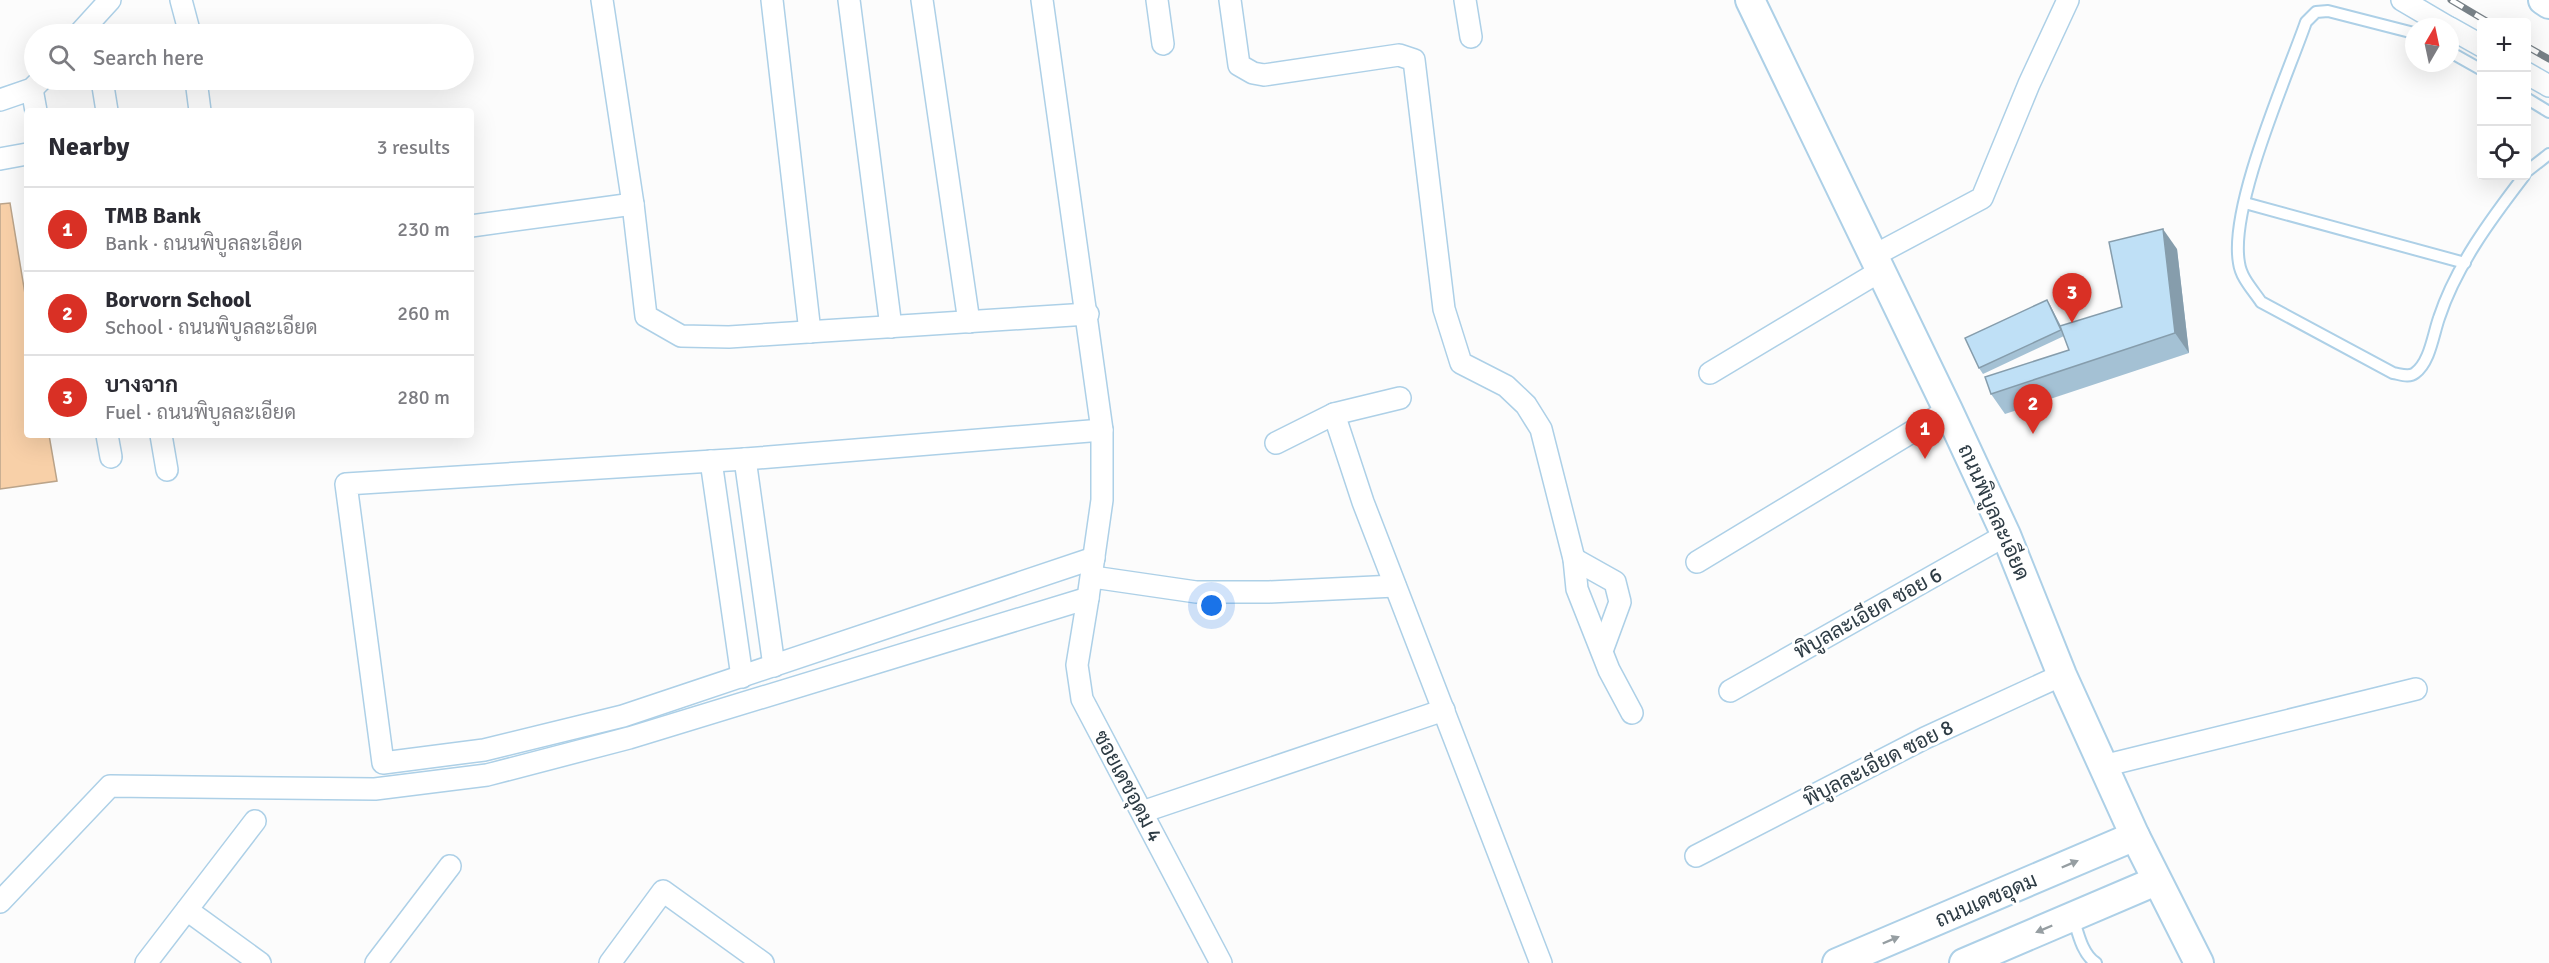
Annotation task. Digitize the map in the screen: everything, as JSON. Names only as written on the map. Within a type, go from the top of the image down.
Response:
[{"type":"main road","name":"ถนนพิบูลละเอียด","points":[[1750,0],[1948,410],[2006,535],[2062,675],[2103,766],[2156,881],[2199,963]]},
{"type":"main road","points":[[2542,0],[2549,4]]},
{"type":"main road","name":"ถนนเดชอุดม","points":[[1837,963],[2135,836]]},
{"type":"main road","points":[[1964,963],[2156,881]]},
{"type":"street","points":[[92,24],[110,0]]},
{"type":"street","points":[[181,0],[187,24]]},
{"type":"street","points":[[602,0],[633,204],[646,316],[681,336],[729,337],[1088,314]]},
{"type":"street","points":[[772,0],[810,332]]},
{"type":"street","points":[[849,0],[891,327]]},
{"type":"street","points":[[922,0],[969,322]]},
{"type":"street","name":"ซอยเดชอุดม 4","points":[[1042,0],[1088,314],[1102,430],[1102,500],[1077,665],[1082,699],[1221,963]]},
{"type":"street","points":[[1157,0],[1163,44]]},
{"type":"street","points":[[1230,0],[1239,65],[1253,73],[1264,75],[1399,55],[1414,60],[1444,309],[1461,363],[1506,386],[1526,405],[1541,429],[1574,560],[1577,589],[1602,651],[1632,713]]},
{"type":"street","points":[[1466,0],[1470,37]]},
{"type":"street","points":[[1710,373],[1982,198],[2029,84],[2068,0]]},
{"type":"street","points":[[2402,0],[2433,18]]},
{"type":"street","points":[[2459,33],[2477,44]]},
{"type":"street","points":[[2531,76],[2549,86]]},
{"type":"street","points":[[0,100],[24,90]]},
{"type":"street","points":[[36,108],[37,90]]},
{"type":"street","points":[[104,90],[107,108]]},
{"type":"street","points":[[197,90],[200,108]]},
{"type":"street","points":[[0,159],[24,155]]},
{"type":"street","points":[[474,226],[633,204]]},
{"type":"street","points":[[1276,443],[1334,414],[1401,398]]},
{"type":"street","points":[[1697,562],[1948,410]]},
{"type":"street","points":[[1334,414],[1363,502],[1541,963]]},
{"type":"street","points":[[1102,430],[745,459],[346,484],[383,763],[484,750],[623,716],[774,666],[1092,578],[1196,592],[1269,592],[1395,586]]},
{"type":"street","points":[[108,438],[111,457]]},
{"type":"street","points":[[162,438],[167,470]]},
{"type":"street","points":[[745,459],[774,666]]},
{"type":"street","points":[[711,461],[742,677]]},
{"type":"street","name":"พิบูลละเอียด ซอย 6","points":[[1730,692],[2006,535]]},
{"type":"street","points":[[1574,560],[1615,582],[1620,602],[1602,651]]},
{"type":"street","points":[[0,902],[110,786],[375,789],[487,775],[629,738],[1092,578]]},
{"type":"street","name":"พิบูลละเอียด ซอย 8","points":[[1696,856],[1925,738],[2062,675]]},
{"type":"street","points":[[2103,766],[2416,688]]},
{"type":"street","points":[[1142,812],[1444,710]]},
{"type":"street","points":[[146,963],[255,821]]},
{"type":"street","points":[[376,963],[450,866]]},
{"type":"street","points":[[610,963],[651,904],[663,891],[763,963]]},
{"type":"street","points":[[188,910],[260,963]]},
{"type":"lane","points":[[2405,31],[2328,11],[2316,12],[2306,22],[2254,168],[2245,203],[2237,241],[2239,265],[2247,283],[2262,302],[2393,373],[2407,376],[2415,374],[2426,359],[2440,315],[2465,263],[2486,225],[2520,180]]},
{"type":"lane","points":[[2459,57],[2477,68]]},
{"type":"lane","points":[[2531,101],[2549,112]]},
{"type":"lane","points":[[2531,169],[2549,154]]},
{"type":"lane","points":[[2245,203],[2465,263]]},
{"type":"lane","points":[[2073,917],[2081,943],[2091,959],[2097,963]]},
{"type":"shaded area","points":[[10,203],[24,288],[24,438],[50,438],[57,481],[0,489],[0,204]]},
{"type":"building","points":[[2163,229],[2175,333],[1991,394],[1985,377],[2069,350],[2060,326],[2122,307],[2109,242]]},
{"type":"building","points":[[2047,300],[2061,330],[1979,368],[1965,338]]},
{"type":"railway","points":[[2451,0],[2481,18]]},
{"type":"railway","points":[[2531,49],[2549,59]]},
{"type":"place","name":"บางจาก","points":[[2072,323]]},
{"type":"place","name":"Borvorn School","points":[[2033,434]]},
{"type":"place","name":"TMB Bank","points":[[1925,459]]}]
